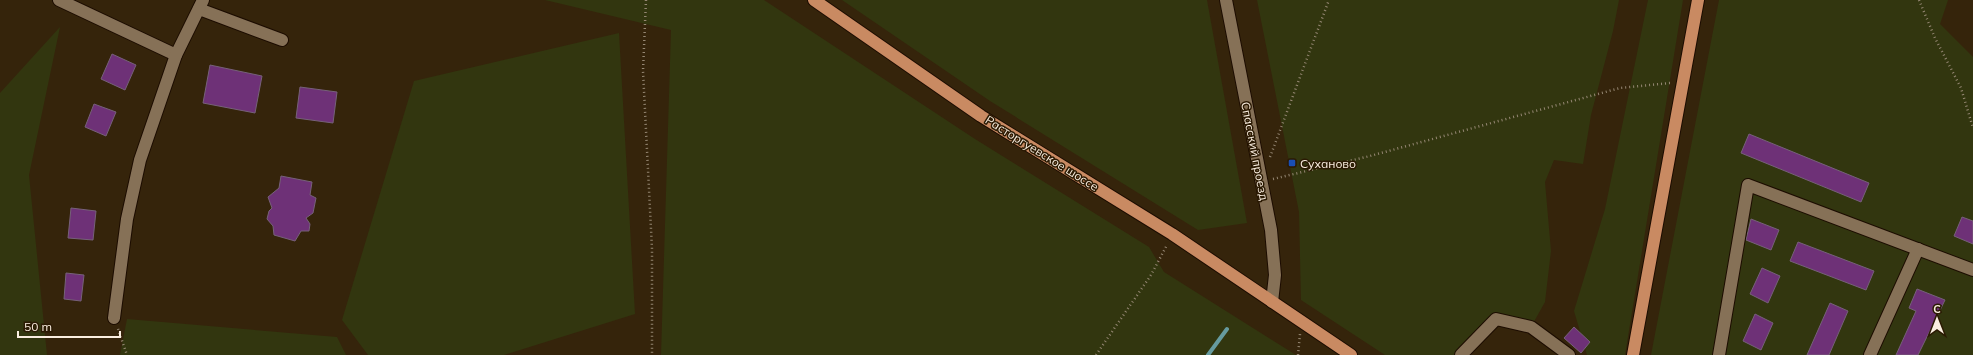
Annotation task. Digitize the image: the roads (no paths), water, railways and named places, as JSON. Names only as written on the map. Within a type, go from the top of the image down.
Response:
[{"type":"main road","name":"Расторгуевское шоссе","points":[[814,0],[981,116],[1172,234],[1351,355]]},
{"type":"main road","points":[[1633,355],[1698,0]]},
{"type":"street","points":[[59,0],[176,55]]},
{"type":"street","name":"Спасский проезд","points":[[1226,0],[1272,238],[1275,275],[1272,302]]},
{"type":"street","points":[[114,318],[127,219],[140,160],[176,55],[201,4],[282,40]]},
{"type":"street","points":[[1719,355],[1748,185],[1973,270]]},
{"type":"street","points":[[1870,355],[1918,249]]},
{"type":"street","points":[[1461,355],[1496,319],[1531,327],[1569,355]]},
{"type":"waterway","points":[[1208,355],[1227,329]]},
{"type":"place","name":"Суханово","points":[[1292,163]]}]
